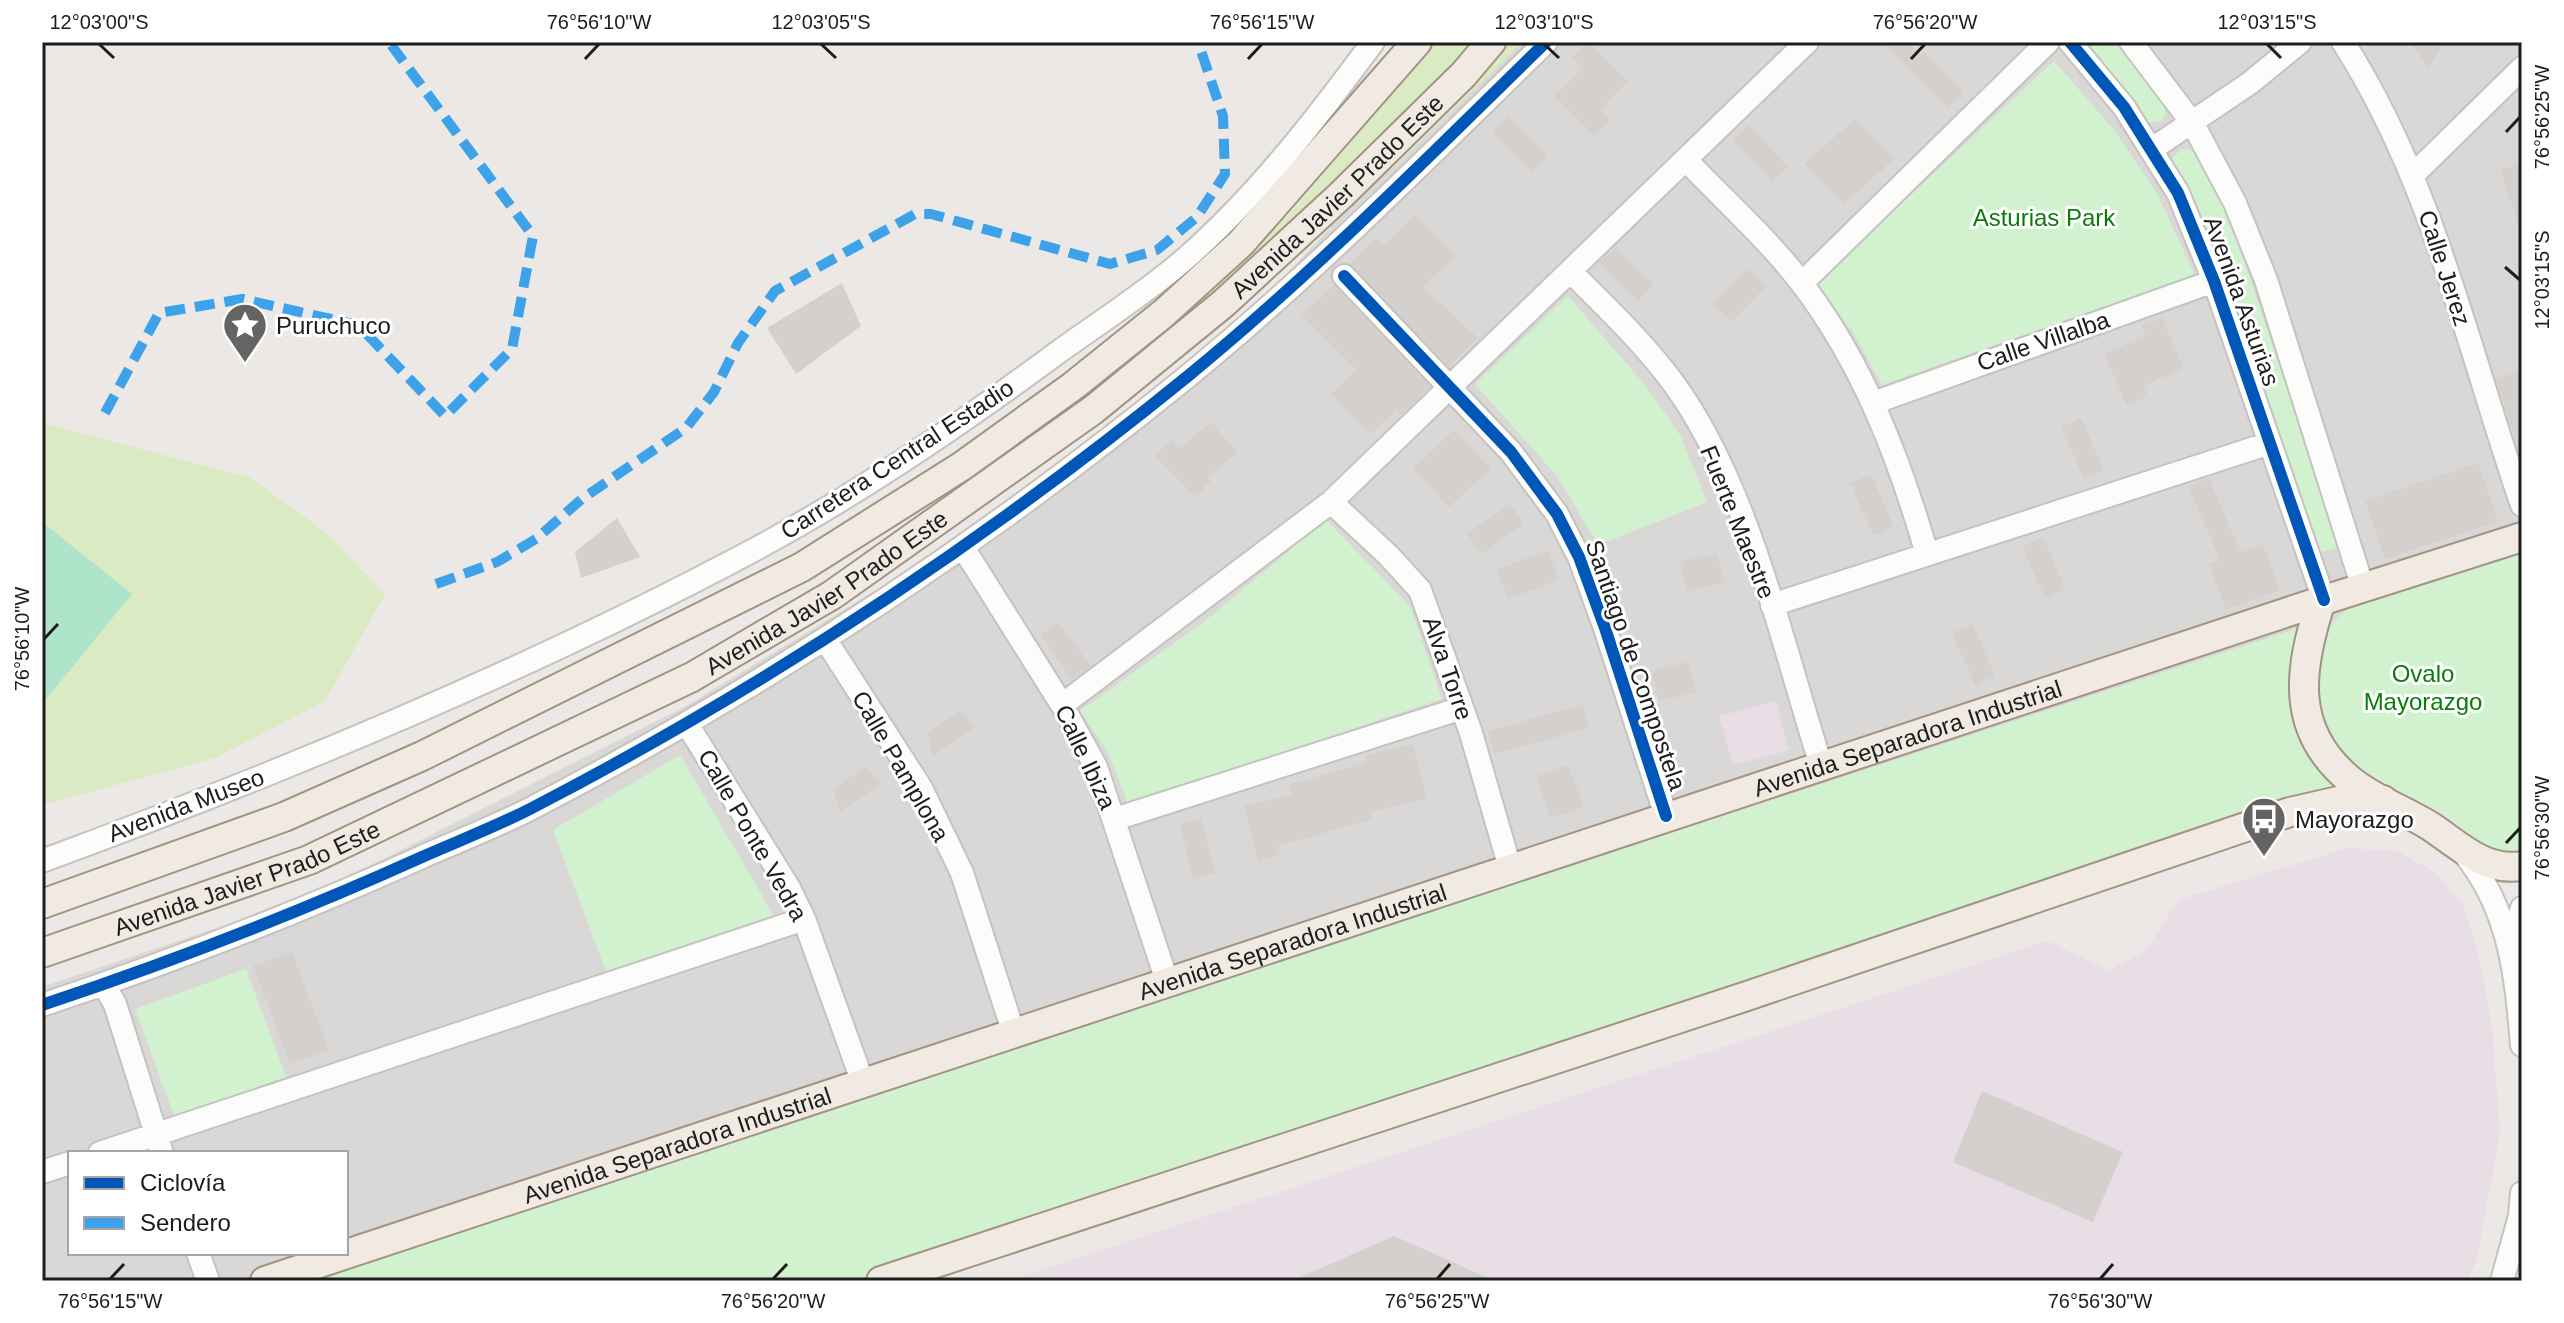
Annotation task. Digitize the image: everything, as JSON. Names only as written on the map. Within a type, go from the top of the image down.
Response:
[{"type":"main road","name":"Avenida Javier Prado Este","points":[[42,904],[284,817],[422,756],[802,567],[962,466],[1073,386],[1164,313],[1241,243],[1417,42]]},
{"type":"main road","name":"Avenida Javier Prado Este","points":[[42,953],[309,860],[692,677],[832,595],[1093,410],[1224,303],[1341,195],[1464,74],[1491,42]]},
{"type":"main road","name":"Avenida Separadora Industrial","points":[[348,1254],[1168,984],[1666,816],[2522,537]]},
{"type":"main road","points":[[2323,601],[2302,668],[2304,701],[2312,729],[2325,755],[2351,781],[2419,819],[2461,850],[2488,864],[2522,866]]},
{"type":"main road","points":[[881,1281],[1744,997],[2290,812],[2347,799],[2383,800]]},
{"type":"main road","name":"Avenida Separadora Industrial","points":[[265,1281],[344,1255]]},
{"type":"street","name":"Carretera Central Estadio","points":[[330,748],[629,614],[753,551],[893,467],[1022,379],[1184,260],[1248,197],[1325,107],[1373,42]]},
{"type":"street","points":[[42,1005],[104,985],[355,888],[526,811],[687,724],[825,639],[964,549],[1191,374],[1322,257],[1546,42]]},
{"type":"street","points":[[1062,705],[1331,502],[1807,42]]},
{"type":"street","points":[[1802,283],[2048,42]]},
{"type":"street","name":"Avenida Asturias","points":[[2070,42],[2124,107],[2178,193],[2214,281],[2323,601]]},
{"type":"street","name":"Avenida Asturias","points":[[2131,42],[2193,124],[2235,203],[2266,280],[2363,588]]},
{"type":"street","points":[[2152,149],[2193,124],[2300,42]]},
{"type":"street","name":"Calle Jerez","points":[[2343,42],[2361,70],[2412,176],[2522,505]]},
{"type":"street","points":[[2412,176],[2522,68]]},
{"type":"street","points":[[1687,161],[1802,283],[1836,334],[1873,403],[1904,477],[1927,554]]},
{"type":"street","name":"Fuerte Maestre","points":[[1571,272],[1628,329],[1675,385],[1732,494],[1772,605],[1821,765]]},
{"type":"street","name":"Santiago de Compostela","points":[[1344,276],[1511,452],[1557,514],[1605,628],[1666,816]]},
{"type":"street","name":"Calle Villalba","points":[[1873,403],[2214,281]]},
{"type":"street","points":[[1772,605],[2270,443]]},
{"type":"street","name":"Alva Torre","points":[[1331,502],[1415,583],[1429,611],[1510,868]]},
{"type":"street","name":"Calle Ibiza","points":[[964,549],[1062,705],[1096,767],[1168,984]]},
{"type":"street","name":"Calle Pamplona","points":[[825,639],[921,788],[962,873],[1014,1034]]},
{"type":"street","points":[[1115,819],[1462,708]]},
{"type":"street","name":"Calle Ponte Vedra","points":[[687,724],[789,888],[804,919],[863,1083]]},
{"type":"street","name":"Avenida Museo","points":[[42,861],[330,748]]},
{"type":"street","points":[[2461,850],[2493,895],[2511,946],[2522,1045]]},
{"type":"street","points":[[2511,946],[2522,908]]},
{"type":"street","points":[[113,1151],[160,1144],[804,919]]},
{"type":"street","points":[[104,985],[115,1004],[160,1144]]},
{"type":"street","points":[[42,1172],[68,1164]]},
{"type":"street","points":[[2502,1281],[2520,1216],[2522,1193]]},
{"type":"street","points":[[199,1255],[208,1281]]},
{"type":"shaded area","points":[[1511,42],[2522,42],[2522,851],[2377,705],[2263,722],[498,1281],[42,1281],[42,987],[306,898],[688,705],[974,530],[1166,383],[1283,278],[1418,134]]},
{"type":"shaded area","points":[[1776,701],[1789,750],[1733,765],[1719,716]]},
{"type":"shaded area","points":[[2348,848],[2397,851],[2434,872],[2462,903],[2478,952],[2492,1026],[2500,1134],[2476,1262],[2467,1281],[1008,1281],[2047,941],[2109,970],[2145,952],[2178,900]]},
{"type":"green space","points":[[1436,42],[1464,42],[1470,47],[1292,225],[1204,303],[1200,296],[1288,216]]},
{"type":"green space","points":[[1498,42],[1523,42],[1392,169],[1340,204]]},
{"type":"green space","points":[[2082,42],[2116,42],[2161,97],[2166,115],[2160,121],[2147,123],[2120,84]]},
{"type":"green space","name":"Asturias Park","points":[[2054,61],[2114,130],[2156,192],[2195,275],[1882,385],[1853,332],[1816,283]]},
{"type":"green space","points":[[2182,149],[2200,158],[2220,191],[2338,537],[2337,548],[2317,553],[2174,166],[2172,158]]},
{"type":"green space","points":[[1568,296],[1645,385],[1680,435],[1707,502],[1598,545],[1557,476],[1475,384]]},
{"type":"green space","points":[[42,423],[251,478],[326,533],[385,594],[325,701],[215,758],[42,805]]},
{"type":"green space","points":[[1326,520],[1410,606],[1442,699],[1128,804],[1108,752],[1080,711],[1205,621]]},
{"type":"green space","points":[[42,522],[132,594],[42,704]]},
{"type":"green space","name":"Ovalo Mayorazgo","points":[[2522,551],[2522,853],[2509,853],[2487,846],[2437,810],[2382,782],[2351,761],[2328,730],[2317,690],[2316,669],[2319,650],[2327,632],[2349,609]]},
{"type":"green space","points":[[2299,628],[2292,696],[2298,736],[2321,771],[2341,787],[878,1281],[298,1281]]},
{"type":"green space","points":[[680,755],[774,916],[606,971],[553,830]]},
{"type":"green space","points":[[246,969],[286,1077],[175,1118],[135,1009]]},
{"type":"building","points":[[1587,42],[1628,81],[1600,110],[1610,120],[1594,136],[1554,96],[1583,68],[1572,57]]},
{"type":"building","points":[[1883,42],[1908,42],[1921,55],[1924,52],[1964,92],[1948,108]]},
{"type":"building","points":[[2410,42],[2444,42],[2429,69]]},
{"type":"building","points":[[1508,116],[1548,156],[1532,172],[1492,132]]},
{"type":"building","points":[[1855,119],[1894,159],[1844,204],[1804,164]]},
{"type":"building","points":[[1748,125],[1788,166],[1772,181],[1732,141]]},
{"type":"building","points":[[2522,163],[2522,225],[2519,226],[2500,170]]},
{"type":"building","points":[[1415,215],[1455,256],[1423,287],[1478,338],[1449,367],[1350,264],[1376,238],[1384,246]]},
{"type":"building","points":[[1616,247],[1654,285],[1638,301],[1599,262]]},
{"type":"building","points":[[1748,269],[1766,286],[1732,322],[1713,304]]},
{"type":"building","points":[[842,283],[861,326],[796,374],[767,328]]},
{"type":"building","points":[[1334,285],[1430,387],[1401,415],[1396,411],[1371,434],[1331,394],[1356,370],[1301,315]]},
{"type":"building","points":[[2162,317],[2184,368],[2143,386],[2148,396],[2127,405],[2104,354],[2146,336],[2141,326]]},
{"type":"building","points":[[2522,370],[2522,460],[2496,379]]},
{"type":"building","points":[[2081,418],[2104,470],[2083,478],[2061,427]]},
{"type":"building","points":[[1211,422],[1237,453],[1207,477],[1211,481],[1195,497],[1155,456],[1171,440],[1179,448]]},
{"type":"building","points":[[1454,430],[1491,469],[1449,507],[1413,468]]},
{"type":"building","points":[[2478,463],[2498,521],[2385,559],[2365,501]]},
{"type":"building","points":[[1871,474],[1894,526],[1873,535],[1850,483]]},
{"type":"building","points":[[2209,478],[2241,552],[2263,544],[2280,590],[2226,609],[2209,564],[2220,560],[2188,487]]},
{"type":"building","points":[[1510,504],[1524,524],[1481,554],[1467,533]]},
{"type":"building","points":[[617,518],[640,557],[581,578],[575,552]]},
{"type":"building","points":[[2043,537],[2065,589],[2045,598],[2022,546]]},
{"type":"building","points":[[1547,550],[1559,579],[1508,599],[1497,570]]},
{"type":"building","points":[[1717,553],[1724,582],[1688,592],[1680,562]]},
{"type":"building","points":[[1059,622],[1090,666],[1072,680],[1041,635]]},
{"type":"building","points":[[1973,624],[1995,676],[1975,685],[1952,633]]},
{"type":"building","points":[[1688,662],[1696,692],[1659,701],[1651,671]]},
{"type":"building","points":[[1583,704],[1589,728],[1494,754],[1488,731]]},
{"type":"building","points":[[961,710],[974,728],[933,756],[927,733]]},
{"type":"building","points":[[1413,744],[1427,799],[1370,812],[1372,819],[1278,846],[1280,855],[1258,861],[1244,806],[1291,795],[1289,785],[1367,762],[1365,755]]},
{"type":"building","points":[[1568,765],[1584,807],[1551,818],[1536,776]]},
{"type":"building","points":[[867,766],[880,784],[840,812],[833,789]]},
{"type":"building","points":[[1201,818],[1215,873],[1193,878],[1180,824]]},
{"type":"building","points":[[292,952],[329,1050],[290,1064],[253,966]]},
{"type":"building","points":[[1982,1091],[2123,1152],[2093,1222],[1953,1162]]},
{"type":"building","points":[[1394,1236],[1495,1281],[1292,1281]]},
{"type":"marked path","points":[[105,413],[159,313],[242,299],[358,325],[445,416],[512,349],[533,236],[389,42]]},
{"type":"marked path","points":[[436,584],[497,562],[536,539],[583,498],[686,428],[714,392],[738,343],[775,291],[915,214],[931,214],[1110,264],[1157,250],[1197,217],[1225,174],[1223,116],[1198,42]]},
{"type":"cycle path","points":[[42,1005],[281,917],[503,822],[703,714],[870,610],[1032,497],[1235,337],[1415,171],[1546,42]]},
{"type":"cycle path","points":[[2070,42],[2124,107],[2178,193],[2214,281],[2324,600]]},
{"type":"cycle path","points":[[1344,276],[1511,452],[1557,514],[1579,557],[1605,628],[1666,816]]},
{"type":"place","name":"Puruchuco","points":[[245,364]]},
{"type":"place","name":"Mayorazgo","points":[[2264,858]]}]
